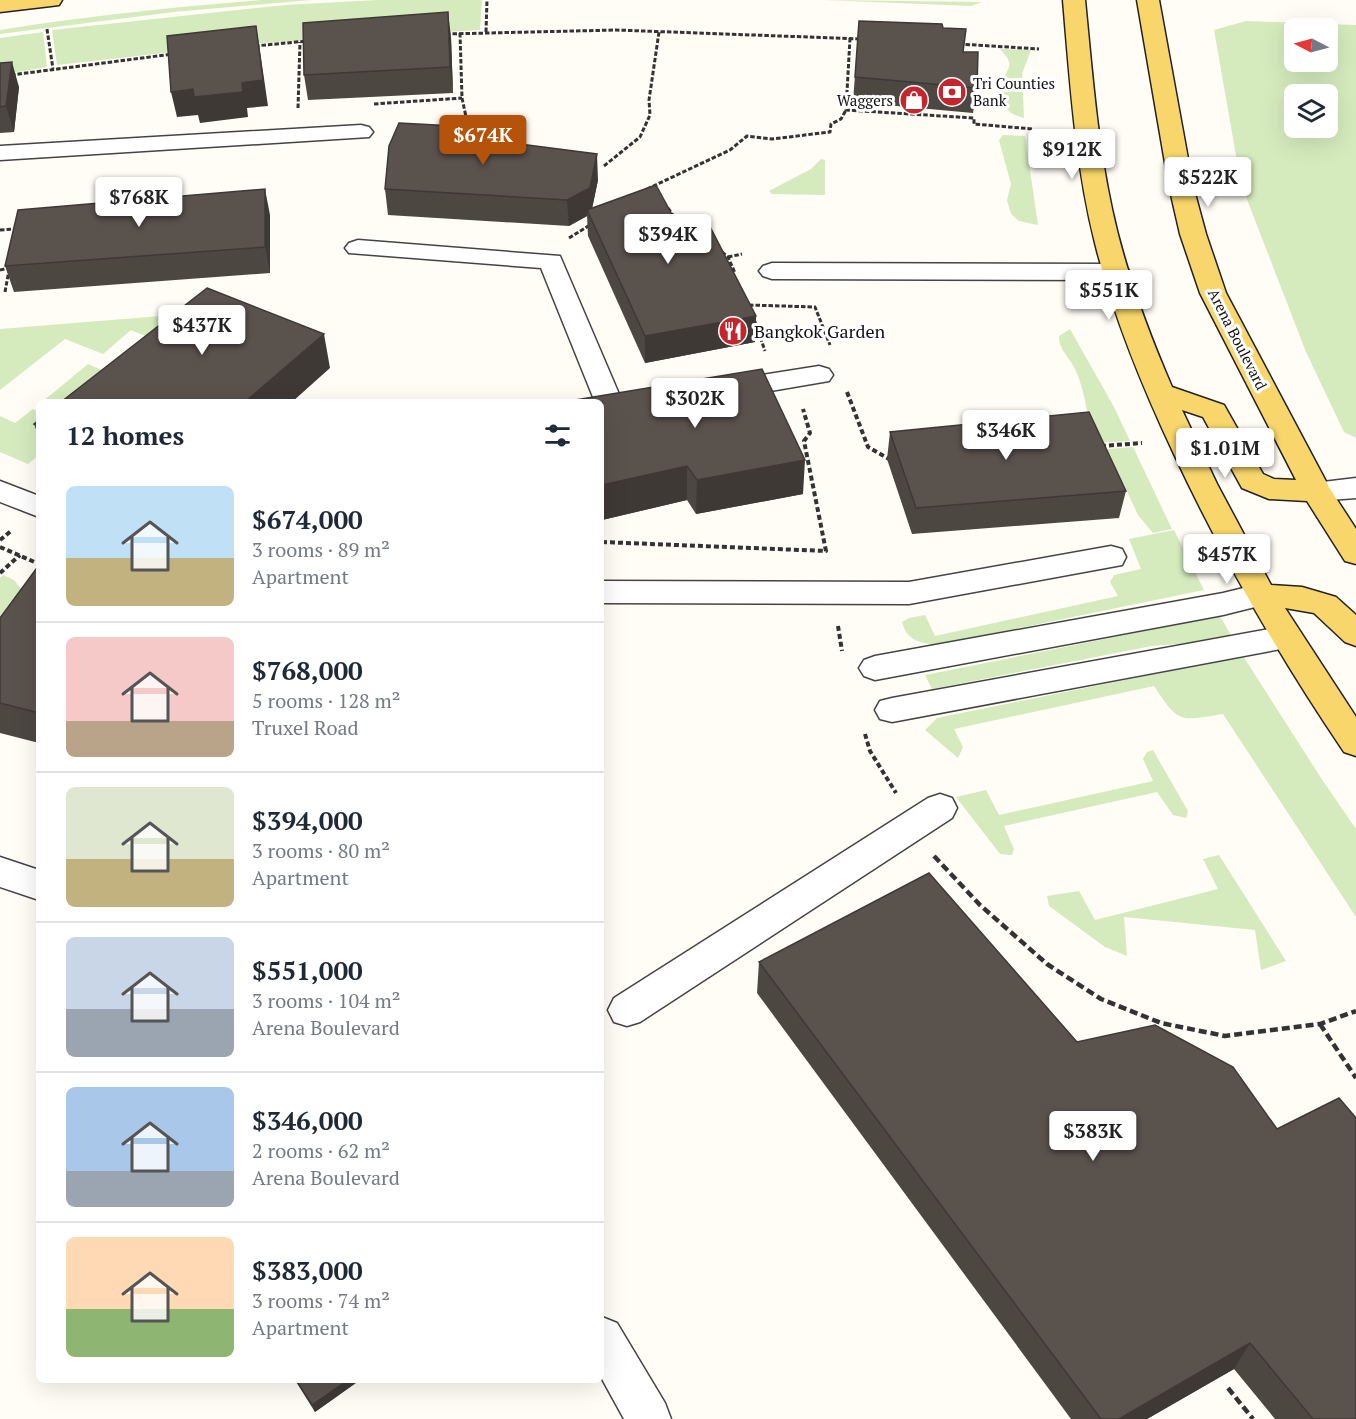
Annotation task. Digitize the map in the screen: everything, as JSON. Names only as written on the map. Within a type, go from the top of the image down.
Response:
[{"type":"main road","points":[[0,6],[51,0]]},
{"type":"main road","points":[[1074,0],[1090,159],[1100,213],[1116,272],[1141,348],[1212,506],[1260,595],[1356,743]]},
{"type":"main road","name":"Arena Boulevard","points":[[1148,0],[1181,186],[1193,234],[1213,294],[1316,491],[1356,553]]},
{"type":"main road","points":[[1159,392],[1214,411],[1252,481],[1269,489],[1316,491]]},
{"type":"main road","points":[[1260,595],[1302,598],[1325,605],[1356,634]]},
{"type":"street","points":[[0,153],[361,132]]},
{"type":"street","points":[[357,248],[551,261],[616,407]]},
{"type":"street","points":[[772,271],[1116,272]]},
{"type":"street","points":[[705,393],[776,382],[826,365]]},
{"type":"street","points":[[1316,491],[1356,488]]},
{"type":"street","points":[[0,491],[36,506]]},
{"type":"street","points":[[604,592],[909,593],[1111,557]]},
{"type":"street","points":[[875,669],[1223,604],[1260,595]]},
{"type":"street","points":[[892,710],[1286,638]]},
{"type":"street","points":[[627,1010],[927,817]]},
{"type":"street","points":[[0,872],[36,884]]},
{"type":"street","points":[[604,1342],[648,1419]]},
{"type":"path","points":[[486,32],[487,0]]},
{"type":"path","points":[[47,29],[53,69]]},
{"type":"path","points":[[604,166],[640,137],[650,115],[649,100],[660,32]]},
{"type":"path","points":[[437,34],[660,32],[862,39]]},
{"type":"path","points":[[460,33],[462,98],[471,144]]},
{"type":"path","points":[[652,196],[642,191],[730,150],[747,136],[772,139],[830,132],[831,124],[841,119],[846,110],[850,38]]},
{"type":"path","points":[[253,46],[311,41]]},
{"type":"path","points":[[298,136],[300,42]]},
{"type":"path","points":[[957,44],[1039,49]]},
{"type":"path","points":[[10,75],[183,53]]},
{"type":"path","points":[[368,105],[462,98]]},
{"type":"path","points":[[846,110],[974,118],[974,124],[1033,129]]},
{"type":"path","points":[[660,202],[684,231]]},
{"type":"path","points":[[563,242],[592,224]]},
{"type":"path","points":[[0,230],[28,228]]},
{"type":"path","points":[[14,239],[16,229]]},
{"type":"path","points":[[721,251],[728,257],[736,276]]},
{"type":"path","points":[[5,292],[11,258]]},
{"type":"path","points":[[0,270],[9,268]]},
{"type":"path","points":[[745,296],[749,305],[815,307],[826,365]]},
{"type":"path","points":[[604,542],[826,551],[804,441],[810,432],[805,411],[795,401],[782,397],[753,316]]},
{"type":"path","points":[[846,389],[868,447],[893,462]]},
{"type":"path","points":[[1095,446],[1142,443]]},
{"type":"path","points":[[0,546],[36,563]]},
{"type":"path","points":[[0,573],[20,555]]},
{"type":"path","points":[[837,624],[843,656]]},
{"type":"path","points":[[863,729],[870,752],[927,817],[929,851],[980,905],[1047,964],[1101,999],[1161,1023],[1225,1036],[1320,1024],[1356,1011]]},
{"type":"path","points":[[1320,1024],[1356,1077]]},
{"type":"path","points":[[1228,1388],[1253,1419]]},
{"type":"green space","points":[[263,0],[312,0],[174,12],[0,34],[0,30],[65,20]]},
{"type":"green space","points":[[377,0],[482,0],[480,30],[244,44],[57,65],[52,30],[285,5]]},
{"type":"green space","points":[[823,0],[982,2],[971,6]]},
{"type":"green space","points":[[1246,21],[1284,22],[1284,72],[1338,72],[1338,24],[1356,25],[1356,438],[1344,432],[1306,352],[1241,184],[1214,30]]},
{"type":"green space","points":[[43,32],[47,67],[0,75],[0,38]]},
{"type":"green space","points":[[1000,49],[1031,50],[1022,74],[1024,118],[1007,110],[1004,102],[1002,84],[1009,63]]},
{"type":"green space","points":[[1003,135],[1025,136],[1038,225],[1019,221],[1011,214],[1007,200],[1011,184],[999,140]]},
{"type":"green space","points":[[821,159],[825,160],[825,195],[772,194],[769,191],[811,169]]},
{"type":"green space","points":[[210,312],[170,346],[131,330],[103,354],[65,339],[0,390],[0,329]]},
{"type":"green space","points":[[1070,329],[1114,407],[1130,441],[1095,443],[1079,378],[1059,341],[1059,336]]},
{"type":"green space","points":[[88,364],[128,381],[106,399],[46,399]]},
{"type":"green space","points":[[33,409],[36,410],[36,457],[28,464],[0,452],[0,416],[15,423]]},
{"type":"green space","points":[[1133,447],[1172,529],[1153,533],[1138,515],[1122,481],[1097,450]]},
{"type":"green space","points":[[1174,530],[1204,590],[938,645],[915,640],[904,628],[902,622],[925,615],[935,636],[1118,596],[1110,582],[1114,575],[1141,569],[1129,539]]},
{"type":"green space","points":[[3,575],[14,580],[23,592],[0,630],[0,578]]},
{"type":"green space","points":[[1220,616],[1232,637],[1152,646],[932,689],[925,675]]},
{"type":"green space","points":[[1243,656],[1356,829],[1356,917],[1223,714],[1197,718],[1181,717],[1169,707],[1154,686],[954,729],[963,747],[958,758],[925,730],[937,718]]},
{"type":"green space","points":[[1153,750],[1188,811],[1186,818],[1173,815],[1157,792],[1004,826],[1014,849],[1012,855],[1000,854],[956,797],[986,790],[999,815],[1153,781],[1143,759],[1147,752]]},
{"type":"green space","points":[[1219,855],[1286,961],[1261,970],[1255,930],[1124,917],[1127,956],[1105,947],[1049,906],[1047,896],[1079,891],[1095,920],[1218,889],[1203,859]]},
{"type":"building","points":[[448,12],[450,67],[304,75],[303,23]]},
{"type":"building","points":[[859,21],[942,24],[943,28],[966,29],[963,52],[978,52],[977,88],[855,77]]},
{"type":"building","points":[[256,26],[263,80],[242,83],[243,92],[194,97],[193,89],[171,92],[167,36]]},
{"type":"building","points":[[12,62],[6,106],[0,107],[0,63]]},
{"type":"building","points":[[399,123],[454,126],[451,135],[597,154],[590,188],[567,200],[385,189],[389,146]]},
{"type":"building","points":[[656,185],[675,220],[704,215],[756,316],[645,336],[587,210]]},
{"type":"building","points":[[265,189],[265,247],[5,266],[18,210]]},
{"type":"building","points":[[207,288],[324,334],[248,399],[65,399]]},
{"type":"building","points":[[762,369],[805,460],[697,480],[687,466],[604,485],[604,399],[581,399]]},
{"type":"building","points":[[1089,412],[1126,491],[916,508],[890,432]]},
{"type":"building","points":[[36,569],[36,712],[0,703],[0,618]]},
{"type":"building","points":[[929,873],[1077,1042],[1155,1025],[1233,1067],[1277,1129],[1339,1098],[1356,1118],[1356,1419],[1313,1419],[1250,1343],[1119,1419],[1101,1419],[759,962]]},
{"type":"building","points":[[298,1383],[344,1383],[312,1405]]},
{"type":"place","name":"Tri Counties Bank","points":[[952,92]]},
{"type":"place","name":"Waggers","points":[[914,100]]},
{"type":"place","name":"Bangkok Garden","points":[[733,331]]}]
